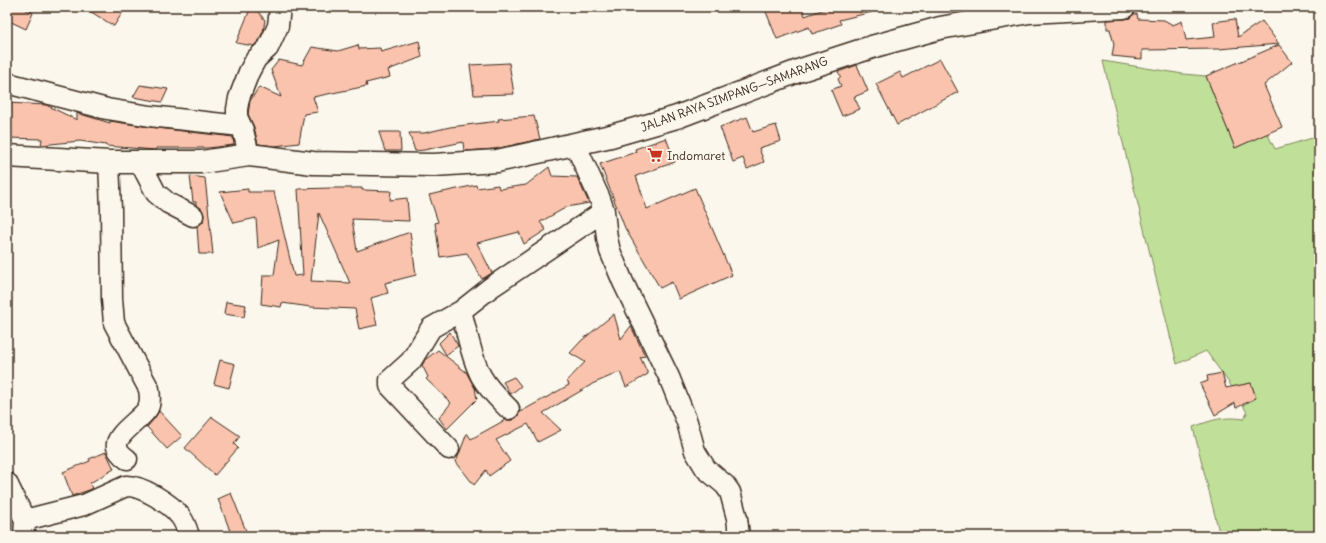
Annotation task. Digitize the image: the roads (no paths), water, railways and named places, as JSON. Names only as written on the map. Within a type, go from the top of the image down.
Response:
[{"type":"main road","name":"JALAN RAYA SIMPANG—SAMARANG","points":[[9,160],[202,162],[249,155],[313,162],[434,165],[497,161],[611,136],[677,117],[801,70],[875,46],[940,28],[1029,12],[1124,7]]},
{"type":"street","points":[[249,155],[237,117],[239,98],[251,67],[256,59],[268,48],[278,26],[280,7]]},
{"type":"street","points":[[7,83],[107,108],[157,117],[241,126]]},
{"type":"street","points":[[575,144],[600,199],[604,211],[607,238],[616,263],[669,377],[687,422],[698,457],[706,469],[725,485],[730,492],[737,518],[739,536]]},
{"type":"street","points":[[109,162],[112,312],[114,323],[149,389],[150,394],[148,407],[144,413],[118,439],[118,451],[127,459]]},
{"type":"street","points":[[140,162],[156,193],[168,203],[193,216]]},
{"type":"street","points":[[449,449],[390,386],[390,380],[410,362],[431,328],[461,311],[490,288],[604,211]]},
{"type":"street","points":[[461,311],[474,358],[481,376],[490,390],[509,409]]},
{"type":"street","points":[[7,483],[25,528],[126,486],[134,486],[173,508],[184,521],[189,536]]},
{"type":"place","name":"Indomaret","points":[[655,155]]}]
